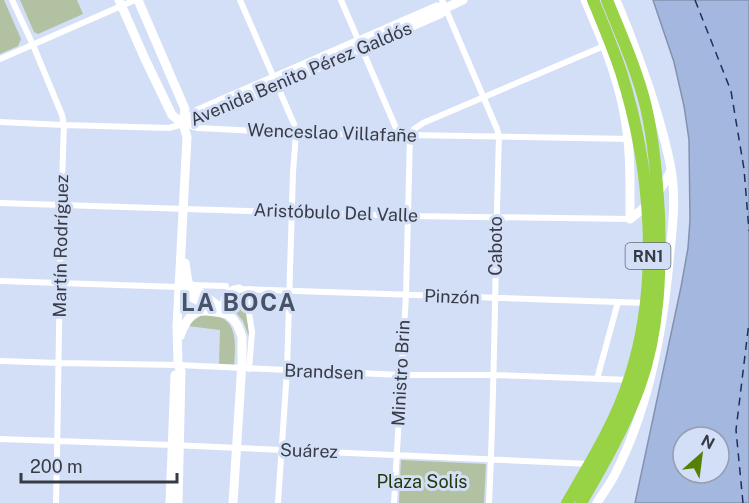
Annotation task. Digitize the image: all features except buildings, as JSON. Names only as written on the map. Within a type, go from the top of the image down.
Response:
[{"type":"highway","name":"RN1","points":[[567,503],[603,440],[630,379],[644,315],[648,270],[647,212],[637,136],[620,70],[593,0]]},
{"type":"highway","name":"RN1","points":[[580,503],[624,425],[640,383],[652,339],[659,273],[657,175],[650,127],[634,69],[607,0]]},
{"type":"main road","points":[[136,0],[185,109],[183,124],[188,137],[177,326],[178,365],[175,371],[178,503]]},
{"type":"main road","name":"Avenida Benito Pérez Galdós","points":[[183,124],[198,111],[441,14],[444,4],[463,0]]},
{"type":"main road","points":[[585,0],[604,46],[624,114],[630,219]]},
{"type":"main road","points":[[580,503],[654,361],[665,303],[673,221],[674,199],[671,170],[664,139],[640,58],[616,0]]},
{"type":"main road","points":[[120,3],[172,115],[183,124]]},
{"type":"main road","points":[[630,219],[650,203],[671,170]]},
{"type":"main road","name":"Aristóbulo Del Valle","points":[[630,219],[673,221]]},
{"type":"main road","points":[[182,248],[189,285],[217,305],[236,323],[241,332],[246,365],[233,503]]},
{"type":"main road","points":[[179,287],[202,303],[226,314]]},
{"type":"main road","points":[[226,314],[226,295],[232,291],[245,289]]},
{"type":"main road","points":[[178,341],[187,320],[195,312],[203,310],[226,314]]},
{"type":"main road","points":[[597,503],[617,471],[627,447],[645,380]]},
{"type":"main road","points":[[170,503],[176,445]]},
{"type":"street","name":"Martín Rodríguez","points":[[12,0],[33,45],[64,125],[56,503]]},
{"type":"street","points":[[0,59],[120,3],[136,0]]},
{"type":"street","points":[[240,0],[296,133],[287,370],[278,503]]},
{"type":"street","points":[[341,0],[399,135]]},
{"type":"street","name":"Caboto","points":[[444,4],[499,137],[489,503]]},
{"type":"street","points":[[410,135],[423,123],[604,46]]},
{"type":"street","name":"Wenceslao Villafañe","points":[[0,122],[169,128],[183,124],[198,128],[296,133],[664,139]]},
{"type":"street","name":"Ministro Brin","points":[[394,503],[406,295],[410,135]]},
{"type":"street","name":"Aristóbulo Del Valle","points":[[0,203],[408,216],[630,219]]},
{"type":"street","points":[[0,282],[179,287]]},
{"type":"street","points":[[189,285],[226,286]]},
{"type":"street","points":[[245,289],[252,332],[246,365]]},
{"type":"street","name":"Pinzón","points":[[245,289],[665,303]]},
{"type":"street","points":[[597,379],[618,302]]},
{"type":"street","name":"Brandsen","points":[[0,361],[246,365],[287,370],[402,375],[494,375],[645,380]]},
{"type":"street","name":"Suárez","points":[[0,439],[581,462],[617,471]]},
{"type":"green space","points":[[0,0],[4,0],[21,39],[18,46],[0,54]]},
{"type":"green space","points":[[20,0],[77,0],[83,14],[38,34],[34,32]]},
{"type":"green space","points":[[234,293],[246,293],[249,337],[243,321],[228,303],[228,299]]},
{"type":"green space","points":[[203,314],[217,316],[229,324],[234,336],[234,366],[219,364],[220,330],[188,326]]},
{"type":"green space","name":"Plaza Solís","points":[[401,460],[486,464],[484,503],[399,503]]},
{"type":"water","points":[[653,0],[749,0],[749,503],[635,503],[688,248],[689,140],[674,62]]},
{"type":"ferry route","points":[[695,0],[731,91],[744,169],[749,231]]},
{"type":"ferry route","points":[[743,503],[736,430],[749,322]]},
{"type":"district","name":"LA BOCA","points":[[239,303]]}]
